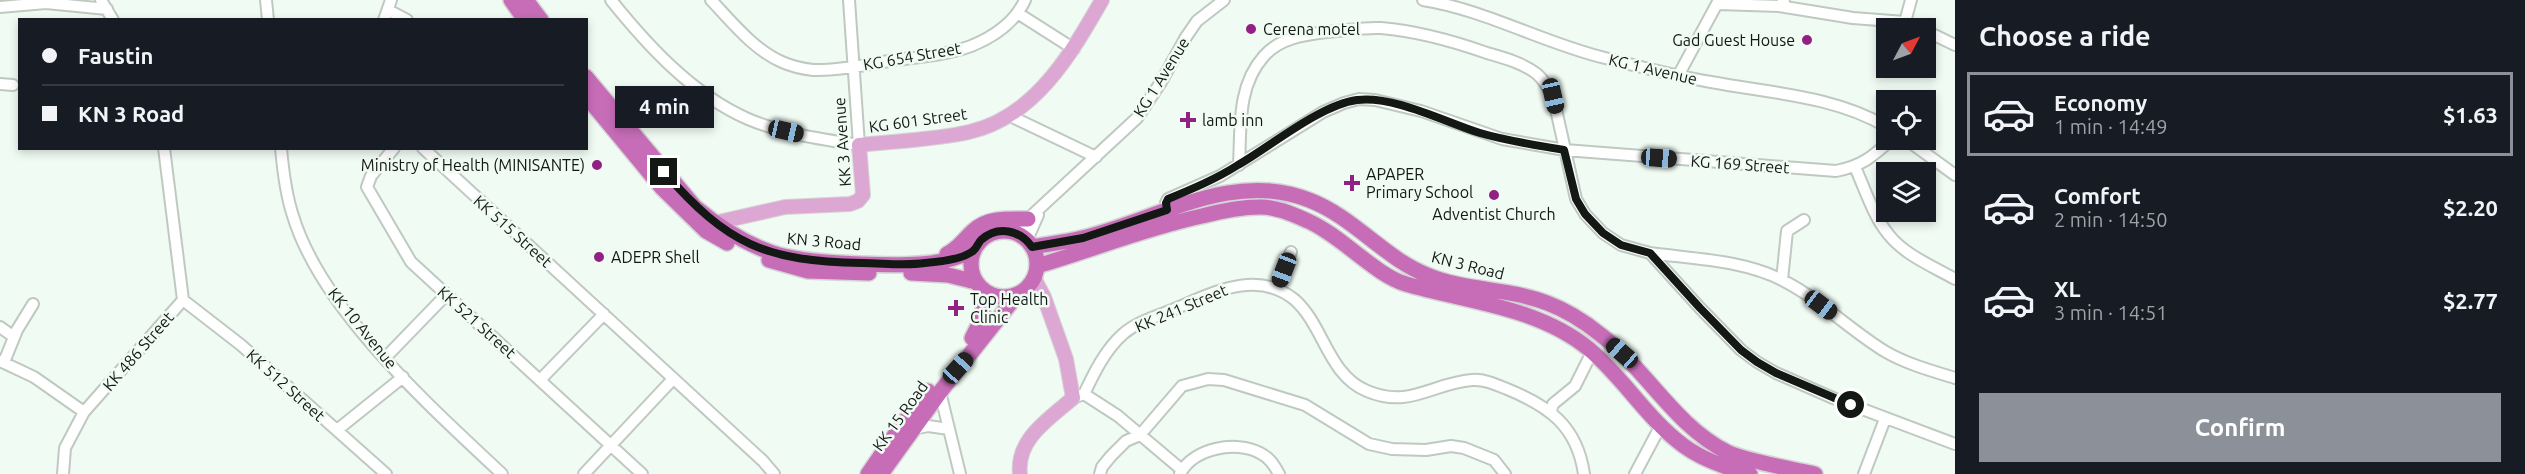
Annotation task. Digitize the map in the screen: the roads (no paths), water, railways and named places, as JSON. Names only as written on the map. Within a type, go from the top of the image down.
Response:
[{"type":"highway","points":[[512,0],[524,18]]},
{"type":"highway","points":[[526,0],[540,18]]},
{"type":"highway","name":"KN 3 Road","points":[[588,79],[710,227],[775,254],[808,260],[920,267]]},
{"type":"highway","name":"KN 3 Road","points":[[588,98],[662,188],[738,249],[790,268],[808,271],[920,267]]},
{"type":"highway","name":"KN 3 Road","points":[[1084,244],[1237,191],[1274,191],[1306,198],[1331,209],[1394,256],[1428,276],[1545,302],[1568,313],[1601,335],[1622,353],[1691,427],[1713,443],[1729,452],[1815,474]]},
{"type":"highway","name":"KN 3 Road","points":[[1169,216],[1262,207],[1287,212],[1337,237],[1381,271],[1402,283],[1530,317],[1568,334],[1592,352],[1684,446],[1730,469],[1750,474]]},
{"type":"highway","points":[[920,267],[959,247],[972,232],[983,224],[994,220],[1028,219]]},
{"type":"highway","points":[[920,267],[973,251],[987,235],[999,231],[1026,240],[1084,244]]},
{"type":"highway","points":[[1026,240],[1036,272]]},
{"type":"highway","points":[[920,267],[979,286],[993,296],[1005,297],[1017,295],[1027,288],[1036,272],[1084,244]]},
{"type":"highway","points":[[973,251],[971,261],[979,286]]},
{"type":"highway","name":"KK 15 Road","points":[[868,474],[901,426],[977,332],[983,316],[979,286]]},
{"type":"highway","name":"KK 15 Road","points":[[881,474],[940,392],[1017,295]]},
{"type":"main road","name":"KG 601 Street","points":[[859,145],[970,132],[1008,115],[1048,83],[1074,49],[1102,0]]},
{"type":"main road","name":"KK 3 Avenue","points":[[710,227],[744,215],[785,207],[850,204],[858,201],[864,189],[859,145]]},
{"type":"main road","points":[[730,234],[744,215]]},
{"type":"main road","points":[[1020,474],[1020,457],[1028,440],[1078,396],[1036,272]]},
{"type":"street","points":[[266,0],[268,18]]},
{"type":"street","points":[[611,0],[698,89],[723,106],[750,120],[786,131],[859,145]]},
{"type":"street","name":"KG 654 Street","points":[[711,0],[759,47],[784,63],[813,70],[853,67],[952,52],[992,36],[1019,14]]},
{"type":"street","points":[[1024,0],[1019,14],[1074,49]]},
{"type":"street","name":"KG 1 Avenue","points":[[1026,240],[1028,219],[1046,205],[1137,118],[1197,21],[1224,0]]},
{"type":"street","name":"KG 1 Avenue","points":[[1423,0],[1475,14],[1552,43],[1602,58],[1678,76],[1796,96],[1857,112],[1876,122]]},
{"type":"street","points":[[1906,18],[1911,0]]},
{"type":"street","name":"KK 3 Avenue","points":[[851,1],[859,145]]},
{"type":"street","points":[[1678,76],[1692,46],[1719,2],[1783,3],[1853,18],[1876,20]]},
{"type":"street","points":[[0,7],[46,3],[107,10]]},
{"type":"street","points":[[388,10],[403,18]]},
{"type":"street","points":[[1239,165],[1242,104],[1246,86],[1254,69],[1266,54],[1282,42],[1300,35],[1367,28],[1450,40],[1516,63],[1538,75],[1553,96],[1576,199],[1585,214],[1603,233],[1621,245],[1650,253],[1755,269],[1782,280],[1804,292],[1888,353],[1922,368],[1955,378]]},
{"type":"street","points":[[1936,36],[1955,45]]},
{"type":"street","points":[[0,84],[13,85]]},
{"type":"street","name":"KG 169 Street","points":[[1169,216],[1166,203],[1168,199],[1239,165],[1323,112],[1359,99],[1375,100],[1421,111],[1502,139],[1564,150],[1836,171],[1855,167],[1872,158],[1880,150]]},
{"type":"street","points":[[1008,115],[1096,157]]},
{"type":"street","name":"KK 486 Street","points":[[63,474],[65,448],[84,412],[183,300],[164,150]]},
{"type":"street","name":"KK 10 Avenue","points":[[280,150],[292,215],[314,265],[352,318],[385,358],[502,474]]},
{"type":"street","name":"KK 521 Street","points":[[392,150],[371,176],[367,187],[411,261],[642,474]]},
{"type":"street","name":"KK 515 Street","points":[[425,150],[763,461],[774,474]]},
{"type":"street","points":[[1921,150],[1955,175]]},
{"type":"street","points":[[1855,167],[1889,235],[1917,258],[1955,279]]},
{"type":"street","name":"KG 1 Avenue","points":[[1026,240],[1037,217],[1046,205]]},
{"type":"street","points":[[1782,280],[1786,231],[1804,220]]},
{"type":"street","points":[[1277,289],[1291,252]]},
{"type":"street","points":[[1650,253],[1741,350],[1757,362],[1776,373],[1885,419],[1955,444]]},
{"type":"street","name":"KK 241 Street","points":[[1078,396],[1117,340],[1133,327],[1233,287],[1261,284],[1277,289],[1294,299],[1306,311],[1337,367],[1365,391],[1410,398],[1463,381],[1480,380],[1524,396],[1559,418],[1577,447],[1584,474]]},
{"type":"street","points":[[385,358],[446,295]]},
{"type":"street","name":"KK 512 Street","points":[[183,300],[241,345],[386,474]]},
{"type":"street","points":[[33,304],[2,362],[34,377],[84,412]]},
{"type":"street","points":[[541,379],[604,314]]},
{"type":"street","points":[[0,327],[14,337]]},
{"type":"street","points":[[1551,411],[1553,404],[1575,386],[1592,352]]},
{"type":"street","points":[[337,430],[403,377]]},
{"type":"street","points":[[584,474],[673,379]]},
{"type":"street","points":[[1100,474],[1102,466],[1111,456],[1126,441],[1140,435],[1182,386],[1208,379],[1224,380],[1305,405],[1369,444],[1415,450],[1450,446],[1464,448],[1494,460],[1505,474]]},
{"type":"street","points":[[940,392],[960,474]]},
{"type":"street","points":[[1078,396],[1118,416],[1181,472],[1201,454],[1210,450],[1241,447],[1265,456],[1272,462],[1279,474]]},
{"type":"street","points":[[1864,474],[1885,419]]},
{"type":"street","points":[[1635,474],[1661,425]]},
{"type":"street","points":[[913,429],[928,426],[950,429]]},
{"type":"place","name":"Cerena motel","points":[[1251,29]]},
{"type":"place","name":"Gad Guest House","points":[[1807,40]]},
{"type":"place","name":"lamb inn","points":[[1188,120]]},
{"type":"place","name":"Ministry of Health (MINISANTE)","points":[[597,165]]},
{"type":"place","name":"APAPER Primary School","points":[[1352,183]]},
{"type":"place","name":"Adventist Church","points":[[1494,195]]},
{"type":"place","name":"ADEPR Shell","points":[[599,257]]},
{"type":"place","name":"Top Health Clinic","points":[[956,308]]}]
